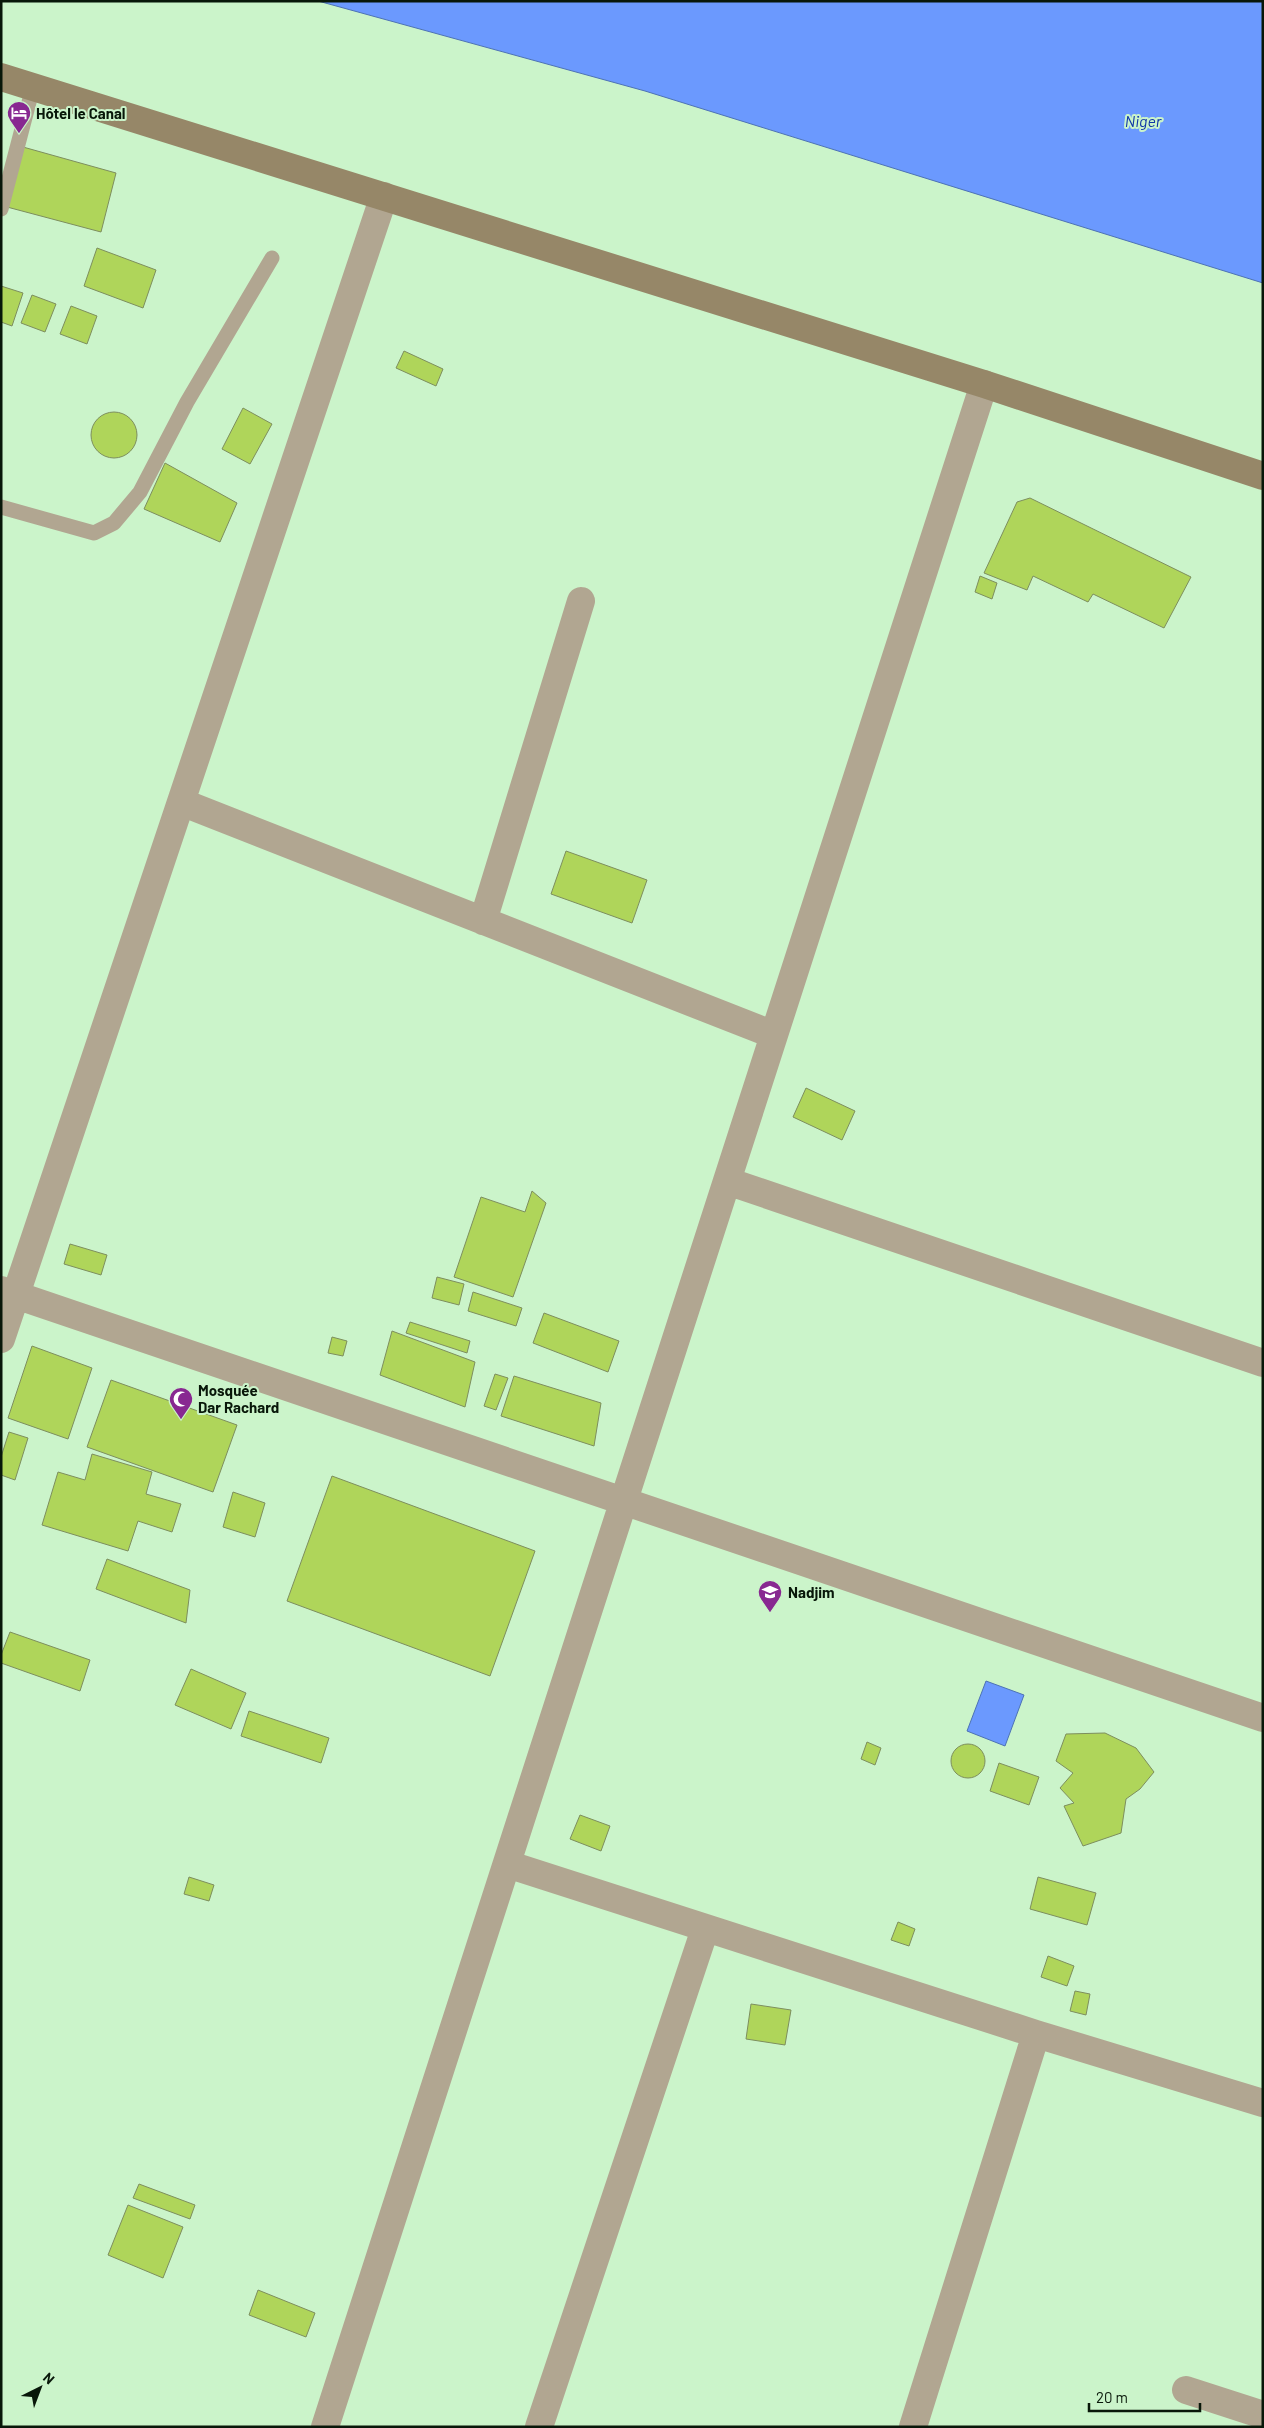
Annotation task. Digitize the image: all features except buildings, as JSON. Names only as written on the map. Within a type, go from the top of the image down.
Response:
[{"type":"main road","points":[[1,77],[984,384],[1263,476]]},
{"type":"street","points":[[1,1339],[8,1292],[180,802],[384,196]]},
{"type":"street","points":[[325,2427],[984,384]]},
{"type":"street","points":[[484,921],[581,601]]},
{"type":"street","points":[[180,802],[774,1035]]},
{"type":"street","points":[[727,1181],[1263,1363]]},
{"type":"street","points":[[8,1292],[1263,1718]]},
{"type":"street","points":[[506,1864],[1036,2034],[1263,2103]]},
{"type":"street","points":[[539,2427],[705,1929]]},
{"type":"street","points":[[913,2427],[1036,2034]]},
{"type":"street","points":[[1186,2390],[1263,2415]]},
{"type":"lane","points":[[1,208],[33,87]]},
{"type":"lane","points":[[1,507],[94,533],[114,523],[140,492],[188,402],[272,258]]},
{"type":"water","name":"Niger","points":[[318,1],[1263,1],[1263,283],[645,91]]},
{"type":"water","points":[[986,1681],[1024,1695],[1005,1746],[967,1731]]},
{"type":"place","name":"Hôtel le Canal","points":[[19,134]]},
{"type":"place","name":"Mosquée Dar Rachard","points":[[181,1420]]},
{"type":"place","name":"Nadjim","points":[[770,1613]]}]
